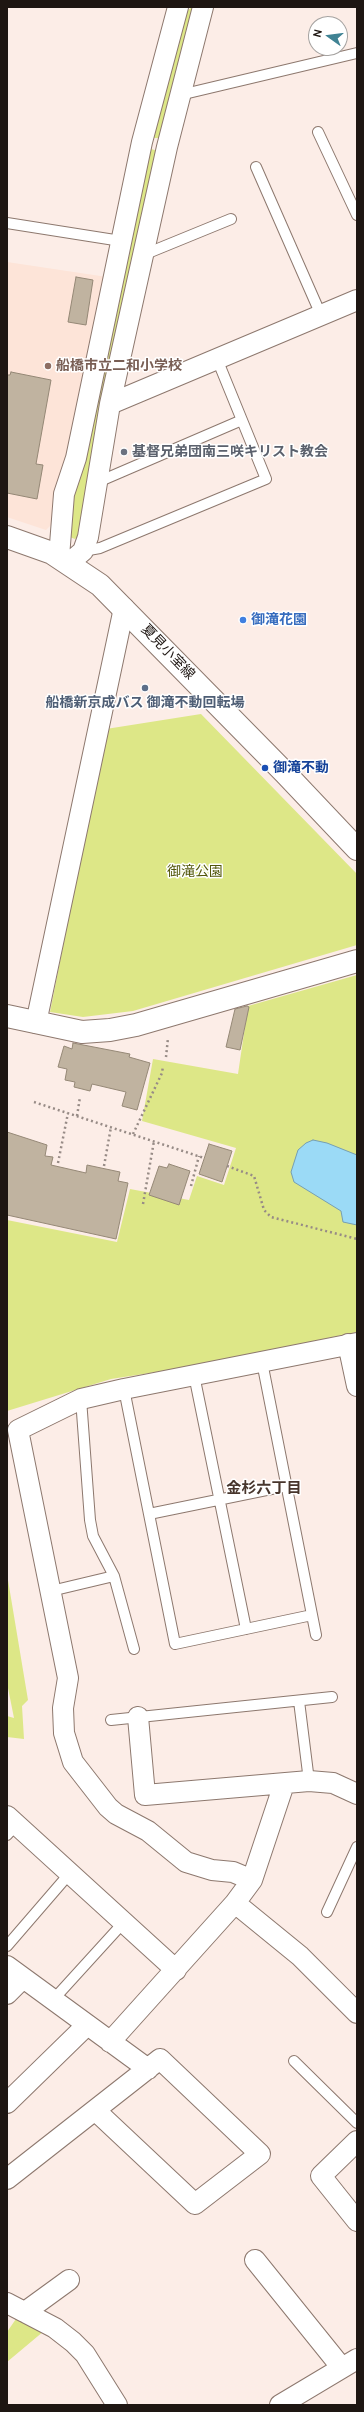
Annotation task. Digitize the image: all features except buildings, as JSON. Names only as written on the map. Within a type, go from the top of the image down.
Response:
[{"type":"main road","name":"夏見小室線","points":[[7,537],[70,557],[124,608],[357,849]]},
{"type":"main road","points":[[7,1016],[82,1032],[110,1030],[136,1025],[357,960]]},
{"type":"street","points":[[70,557],[64,494],[76,458],[142,142],[178,7]]},
{"type":"street","points":[[70,557],[88,537],[110,404],[167,147],[202,7]]},
{"type":"street","points":[[142,142],[167,147]]},
{"type":"street","points":[[110,404],[357,300]]},
{"type":"street","points":[[36,1023],[124,608]]},
{"type":"street","points":[[252,1880],[233,1872],[212,1870],[186,1862],[148,1830],[116,1814],[108,1807],[73,1762],[64,1733],[63,1708],[68,1678],[18,1430],[81,1400],[124,1388],[353,1343],[357,1386]]},
{"type":"street","points":[[138,1717],[145,1795],[308,1781],[333,1783],[357,1794]]},
{"type":"street","points":[[110,2042],[235,1903],[252,1880],[284,1784]]},
{"type":"street","points":[[10,1825],[70,1873],[176,1970]]},
{"type":"street","points":[[235,1903],[300,1956],[357,2013]]},
{"type":"street","points":[[7,1966],[148,2069]]},
{"type":"street","points":[[7,1994],[23,1978]]},
{"type":"street","points":[[7,2103],[87,2025]]},
{"type":"street","points":[[7,2179],[96,2111],[160,2059],[260,2154],[196,2204],[96,2111]]},
{"type":"street","points":[[357,2140],[321,2176],[357,2221]]},
{"type":"street","points":[[255,2260],[349,2364],[280,2405]]},
{"type":"street","points":[[25,2312],[69,2280]]},
{"type":"street","points":[[7,2303],[55,2328],[73,2342],[84,2354],[118,2405]]},
{"type":"lane","points":[[180,95],[357,53]]},
{"type":"lane","points":[[318,132],[357,215]]},
{"type":"lane","points":[[256,167],[321,315]]},
{"type":"lane","points":[[143,255],[232,219]]},
{"type":"lane","points":[[7,223],[121,241]]},
{"type":"lane","points":[[70,557],[100,548],[266,479],[217,359]]},
{"type":"lane","points":[[98,482],[242,420]]},
{"type":"lane","points":[[262,1362],[316,1635]]},
{"type":"lane","points":[[194,1375],[246,1629]]},
{"type":"lane","points":[[124,1388],[175,1644],[312,1615]]},
{"type":"lane","points":[[81,1400],[90,1520],[93,1536],[114,1576],[134,1650]]},
{"type":"lane","points":[[149,1514],[286,1486]]},
{"type":"lane","points":[[50,1591],[114,1576]]},
{"type":"lane","points":[[111,1720],[332,1697]]},
{"type":"lane","points":[[299,1701],[308,1781]]},
{"type":"lane","points":[[327,1912],[357,1847]]},
{"type":"lane","points":[[7,1946],[70,1873]]},
{"type":"lane","points":[[53,2000],[124,1922]]},
{"type":"lane","points":[[294,2061],[357,2123]]},
{"type":"path","points":[[166,1057],[168,1035]]},
{"type":"path","points":[[133,1134],[162,1073],[163,1066]]},
{"type":"path","points":[[77,1116],[80,1097]]},
{"type":"path","points":[[34,1102],[204,1158]]},
{"type":"path","points":[[58,1163],[68,1113]]},
{"type":"path","points":[[104,1166],[111,1127]]},
{"type":"path","points":[[143,1204],[154,1141]]},
{"type":"path","points":[[191,1186],[199,1156]]},
{"type":"path","points":[[227,1166],[254,1176],[264,1210],[271,1217],[357,1239]]},
{"type":"shaded area","name":"船橋市立二和小学校","points":[[7,262],[107,277],[57,519],[46,530],[7,517]]},
{"type":"green space","points":[[192,7],[198,7],[162,138],[154,138],[151,136],[181,16]]},
{"type":"green space","points":[[151,149],[158,151],[80,534],[75,539],[67,536],[67,528],[148,151]]},
{"type":"green space","name":"御滝公園","points":[[201,714],[357,874],[357,945],[133,1011],[83,1017],[50,1012],[106,729]]},
{"type":"green space","points":[[357,975],[357,1332],[189,1367],[111,1379],[7,1411],[7,1220],[117,1242],[130,1189],[189,1200],[197,1176],[224,1185],[236,1148],[142,1121],[153,1059],[238,1074],[248,1006]]},
{"type":"green space","points":[[7,1574],[28,1700],[22,1706],[24,1739],[7,1737],[7,1716],[14,1718],[7,1683]]},
{"type":"green space","points":[[18,2316],[44,2331],[7,2362],[7,2332]]},
{"type":"water","points":[[313,1140],[327,1143],[357,1155],[357,1225],[343,1222],[341,1211],[294,1182],[291,1172],[298,1150],[306,1143]]},
{"type":"place","name":"船橋市立二和小学校","points":[[48,366]]},
{"type":"place","name":"基督兄弟団南三咲キリスト教会","points":[[124,452]]},
{"type":"place","name":"御滝花園","points":[[243,620]]},
{"type":"place","name":"船橋新京成バス 御滝不動回転場","points":[[145,688]]},
{"type":"place","name":"御滝不動","points":[[265,768]]},
{"type":"district","name":"金杉六丁目","points":[[264,1489]]}]
